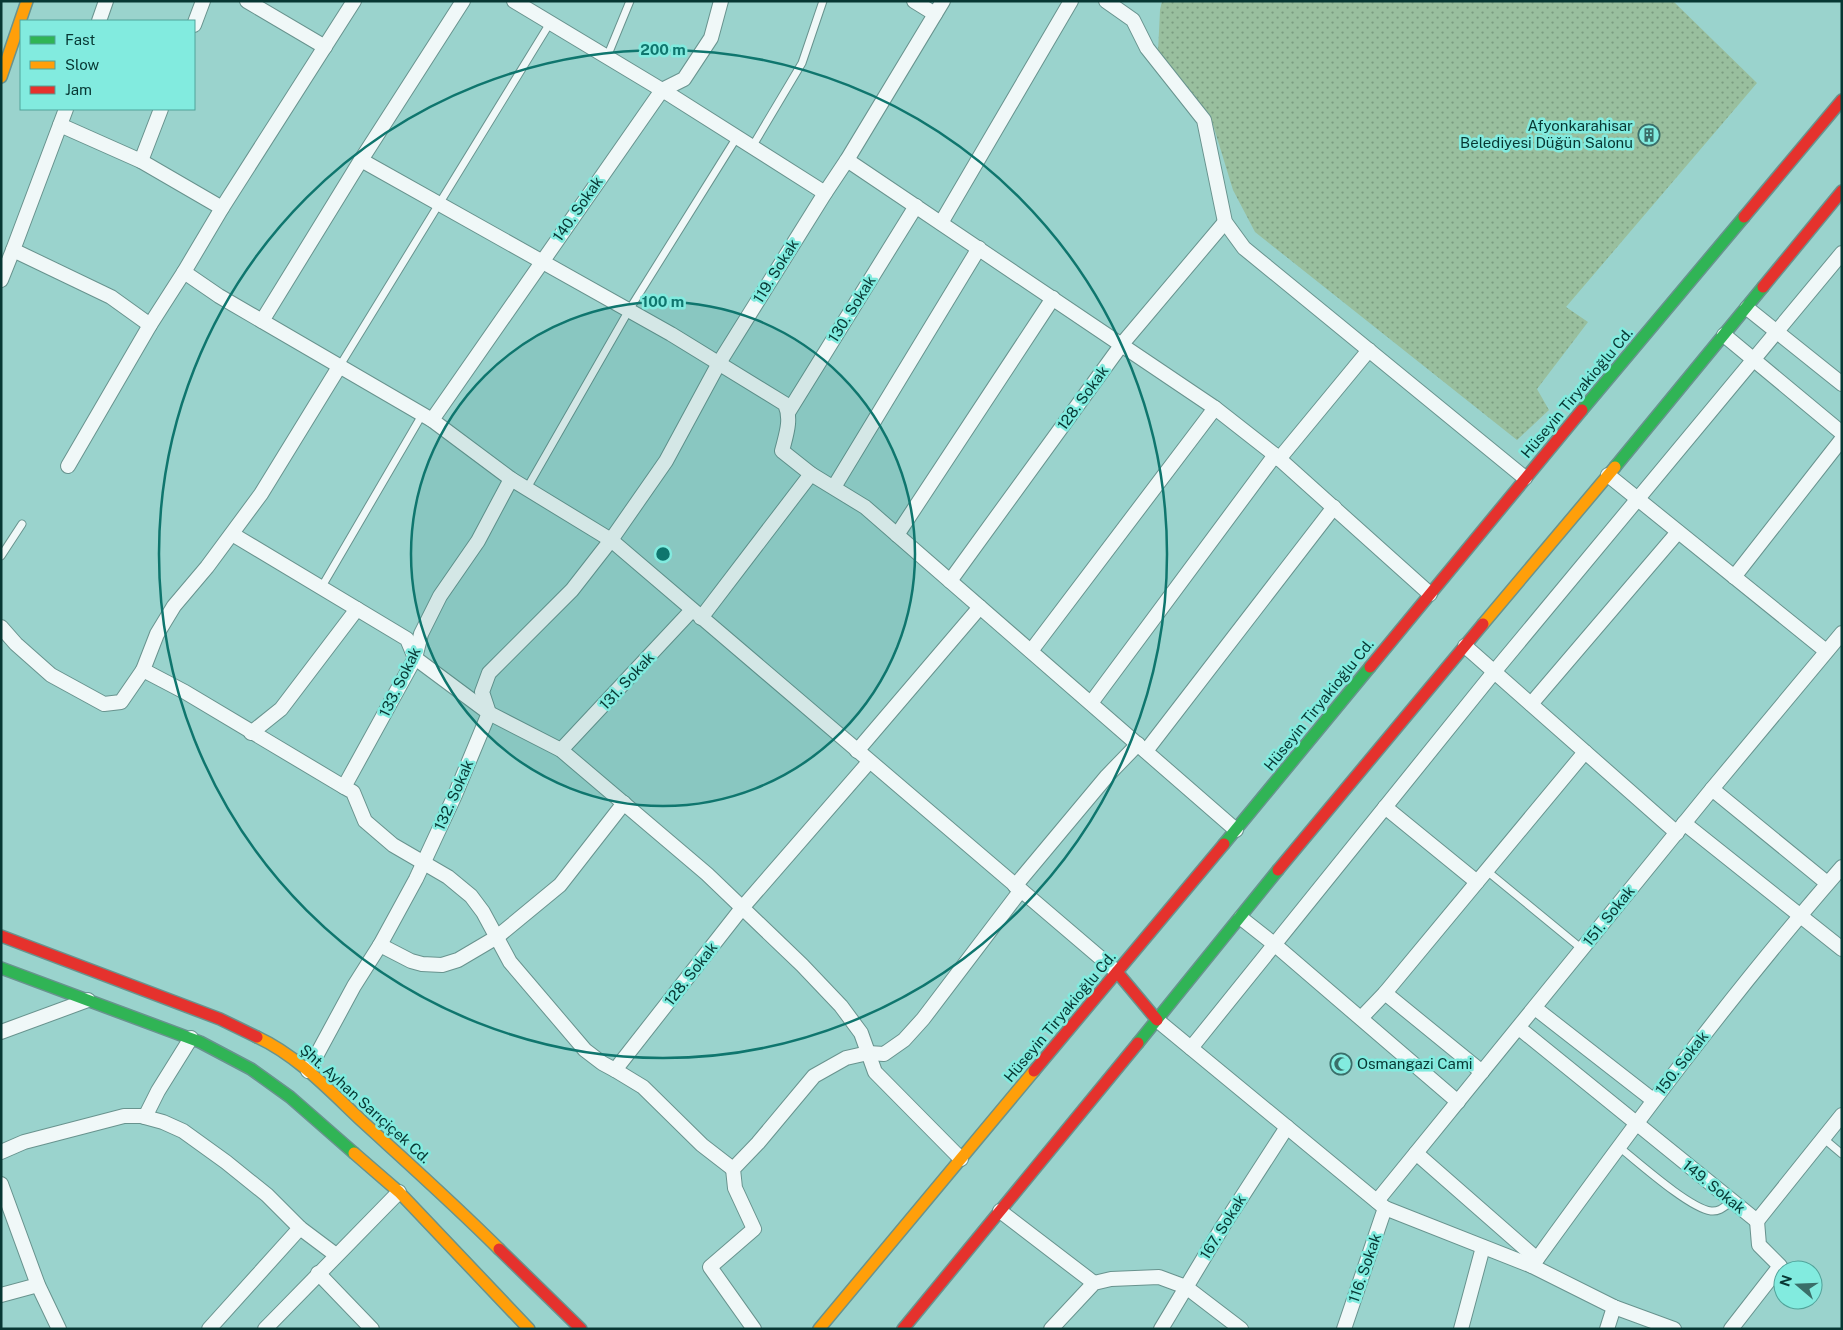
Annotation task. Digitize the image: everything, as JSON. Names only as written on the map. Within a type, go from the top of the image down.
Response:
[{"type":"main road","points":[[21,20],[28,1]]},
{"type":"main road","points":[[1,77],[20,24]]},
{"type":"main road","name":"Hüseyin Tiryakioğlu Cd.","points":[[819,1329],[1236,830],[1525,478],[1842,100]]},
{"type":"main road","points":[[903,1329],[1241,918],[1302,839],[1608,475],[1842,191]]},
{"type":"main road","name":"Şht. Ayhan Sarıçiçek Cd.","points":[[1,936],[114,977],[270,1042],[308,1071],[463,1213],[581,1329]]},
{"type":"main road","points":[[1,968],[191,1038],[251,1069],[290,1097],[398,1192],[529,1329]]},
{"type":"main road","points":[[1117,972],[1157,1020]]},
{"type":"street","points":[[99,20],[106,1]]},
{"type":"street","points":[[195,22],[203,1]]},
{"type":"street","points":[[247,1],[325,47]]},
{"type":"street","points":[[68,466],[150,325],[354,1]]},
{"type":"street","points":[[262,322],[361,160],[463,1]]},
{"type":"street","points":[[514,1],[662,90],[825,193]]},
{"type":"street","name":"140. Sokak","points":[[427,418],[542,261],[662,90],[684,78],[711,38],[721,1]]},
{"type":"street","points":[[914,1],[935,14]]},
{"type":"street","name":"119. Sokak","points":[[611,540],[666,461],[719,363],[825,193],[848,160],[943,1]]},
{"type":"street","points":[[941,223],[1071,1]]},
{"type":"street","points":[[1106,1],[1134,20],[1147,48],[1204,120],[1225,222],[1244,248],[1525,478]]},
{"type":"street","points":[[1,280],[66,110]]},
{"type":"street","points":[[141,162],[161,110]]},
{"type":"street","points":[[60,124],[141,162],[222,208]]},
{"type":"street","points":[[361,160],[629,310],[785,404],[788,411],[788,427],[782,450],[811,474],[865,507],[1236,830]]},
{"type":"street","points":[[848,160],[1215,408],[1277,457],[1430,594]]},
{"type":"street","name":"130. Sokak","points":[[788,411],[916,206]]},
{"type":"street","name":"128. Sokak","points":[[950,581],[1122,344],[1225,222]]},
{"type":"street","points":[[834,487],[979,248]]},
{"type":"street","points":[[13,250],[111,297],[150,325]]},
{"type":"street","points":[[1190,1048],[1494,672],[1842,253]]},
{"type":"street","points":[[184,272],[262,322],[427,418],[512,479],[611,540],[1117,972]]},
{"type":"street","points":[[897,535],[1053,298]]},
{"type":"street","points":[[1747,308],[1842,384]]},
{"type":"street","points":[[1724,335],[1842,433]]},
{"type":"street","points":[[1091,703],[1277,457],[1369,350]]},
{"type":"street","points":[[1,627],[16,644],[51,675],[104,704],[120,702],[143,670],[157,634],[170,613],[261,494],[339,367]]},
{"type":"street","points":[[1030,651],[1215,408]]},
{"type":"street","points":[[1734,577],[1842,439]]},
{"type":"street","name":"131. Sokak","points":[[561,750],[697,614],[811,474]]},
{"type":"street","points":[[1608,475],[1826,651]]},
{"type":"street","name":"133. Sokak","points":[[344,787],[415,658],[421,634],[440,596],[478,540],[512,479]]},
{"type":"street","points":[[754,1329],[710,1267],[754,1229],[735,1188],[734,1169],[814,1076],[846,1058],[868,1053],[884,1054],[904,1040],[917,1026],[1018,888],[1108,776],[1142,748],[1334,507]]},
{"type":"street","points":[[1531,704],[1678,532]]},
{"type":"street","points":[[232,534],[406,639],[415,658],[489,713],[561,750],[707,874],[802,965],[841,1006],[861,1034],[875,1072],[961,1159]]},
{"type":"street","points":[[489,713],[482,692],[489,672],[572,590],[611,540]]},
{"type":"street","points":[[857,751],[980,607]]},
{"type":"street","points":[[252,733],[280,709],[357,609]]},
{"type":"street","name":"151. Sokak","points":[[1381,1205],[1416,1153],[1680,828],[1842,633]]},
{"type":"street","points":[[1465,646],[1585,752],[1680,828],[1842,949]]},
{"type":"street","points":[[143,670],[185,692],[353,792],[365,821],[393,845],[448,877],[471,896],[483,912],[510,962],[584,1050],[602,1064],[643,1087],[702,1145],[734,1169]]},
{"type":"street","name":"132. Sokak","points":[[308,1071],[354,986],[380,945],[423,863],[456,795],[489,713]]},
{"type":"street","points":[[1361,1018],[1385,993],[1585,752]]},
{"type":"street","name":"128. Sokak","points":[[615,1070],[742,908],[870,762]]},
{"type":"street","points":[[1712,789],[1827,884]]},
{"type":"street","points":[[380,945],[411,961],[433,965],[458,960],[496,937],[560,885],[624,803]]},
{"type":"street","points":[[1385,807],[1477,882]]},
{"type":"street","name":"150. Sokak","points":[[1534,1262],[1618,1146],[1695,1045],[1842,866]]},
{"type":"street","points":[[1241,918],[1274,944],[1458,1102]]},
{"type":"street","points":[[1385,993],[1482,1072]]},
{"type":"street","points":[[1,1032],[88,1000]]},
{"type":"street","points":[[1535,1008],[1653,1100]]},
{"type":"street","points":[[1157,1020],[1381,1205],[1483,1247],[1534,1262]]},
{"type":"street","name":"149. Sokak","points":[[1518,1028],[1757,1221],[1842,1115]]},
{"type":"street","points":[[145,1117],[158,1091],[191,1038]]},
{"type":"street","points":[[1,1152],[24,1142],[87,1124],[124,1116],[145,1117],[163,1122],[183,1131],[219,1156],[267,1195],[300,1228],[336,1256]]},
{"type":"street","name":"167. Sokak","points":[[1161,1329],[1223,1226],[1287,1127]]},
{"type":"street","points":[[1416,1153],[1534,1262],[1614,1308],[1674,1329]]},
{"type":"street","points":[[1,1184],[38,1285],[59,1329]]},
{"type":"street","points":[[265,1329],[398,1192]]},
{"type":"street","name":"116. Sokak","points":[[1344,1329],[1381,1205]]},
{"type":"street","points":[[1000,1211],[1094,1283]]},
{"type":"street","points":[[1731,1329],[1780,1266],[1759,1245],[1757,1221]]},
{"type":"street","points":[[209,1329],[300,1228]]},
{"type":"street","points":[[1461,1329],[1483,1247]]},
{"type":"street","points":[[318,1274],[372,1329]]},
{"type":"street","points":[[1050,1329],[1094,1283],[1111,1279],[1159,1277],[1186,1287],[1241,1329]]},
{"type":"street","points":[[1,1295],[38,1285]]},
{"type":"street","points":[[1607,1329],[1614,1308]]},
{"type":"lane","points":[[606,57],[630,1]]},
{"type":"lane","points":[[752,147],[802,63],[823,1]]},
{"type":"lane","points":[[339,367],[550,23]]},
{"type":"lane","points":[[527,488],[629,310],[737,137]]},
{"type":"lane","points":[[321,588],[427,418]]},
{"type":"lane","points":[[1,556],[22,524]]},
{"type":"lane","points":[[1487,871],[1582,949]]},
{"type":"lane","points":[[1823,1138],[1842,1154]]},
{"type":"lane","points":[[1618,1146],[1692,1204],[1711,1211],[1721,1210],[1732,1201]]},
{"type":"green space","points":[[1162,1],[1673,1],[1757,83],[1566,307],[1588,322],[1537,389],[1549,410],[1517,440],[1255,232],[1233,190],[1210,115],[1158,52]]},
{"type":"traffic: fast","points":[[1582,410],[1744,217]]},
{"type":"traffic: fast","points":[[1615,467],[1763,287]]},
{"type":"traffic: fast","points":[[1224,844],[1370,667]]},
{"type":"traffic: fast","points":[[1138,1043],[1278,870]]},
{"type":"traffic: fast","points":[[1,968],[200,1042],[251,1069],[290,1097],[354,1153]]},
{"type":"traffic: slow","points":[[20,20],[27,1]]},
{"type":"traffic: slow","points":[[1,77],[20,21]]},
{"type":"traffic: slow","points":[[1483,624],[1615,467]]},
{"type":"traffic: slow","points":[[257,1037],[286,1054],[313,1075],[499,1249]]},
{"type":"traffic: slow","points":[[819,1329],[1034,1071]]},
{"type":"traffic: slow","points":[[354,1153],[399,1192],[529,1329]]},
{"type":"traffic: jam","points":[[1744,217],[1842,100]]},
{"type":"traffic: jam","points":[[1763,287],[1842,191]]},
{"type":"traffic: jam","points":[[1370,667],[1582,410]]},
{"type":"traffic: jam","points":[[1278,870],[1483,624]]},
{"type":"traffic: jam","points":[[1034,1071],[1224,844]]},
{"type":"traffic: jam","points":[[1,936],[220,1019],[257,1037]]},
{"type":"traffic: jam","points":[[1117,972],[1157,1020]]},
{"type":"traffic: jam","points":[[903,1329],[1138,1043]]},
{"type":"traffic: jam","points":[[499,1249],[581,1329]]},
{"type":"place","name":"Afyonkarahisar Belediyesi Düğün Salonu","points":[[1649,135]]},
{"type":"place","name":"Osmangazi Cami","points":[[1341,1064]]}]
